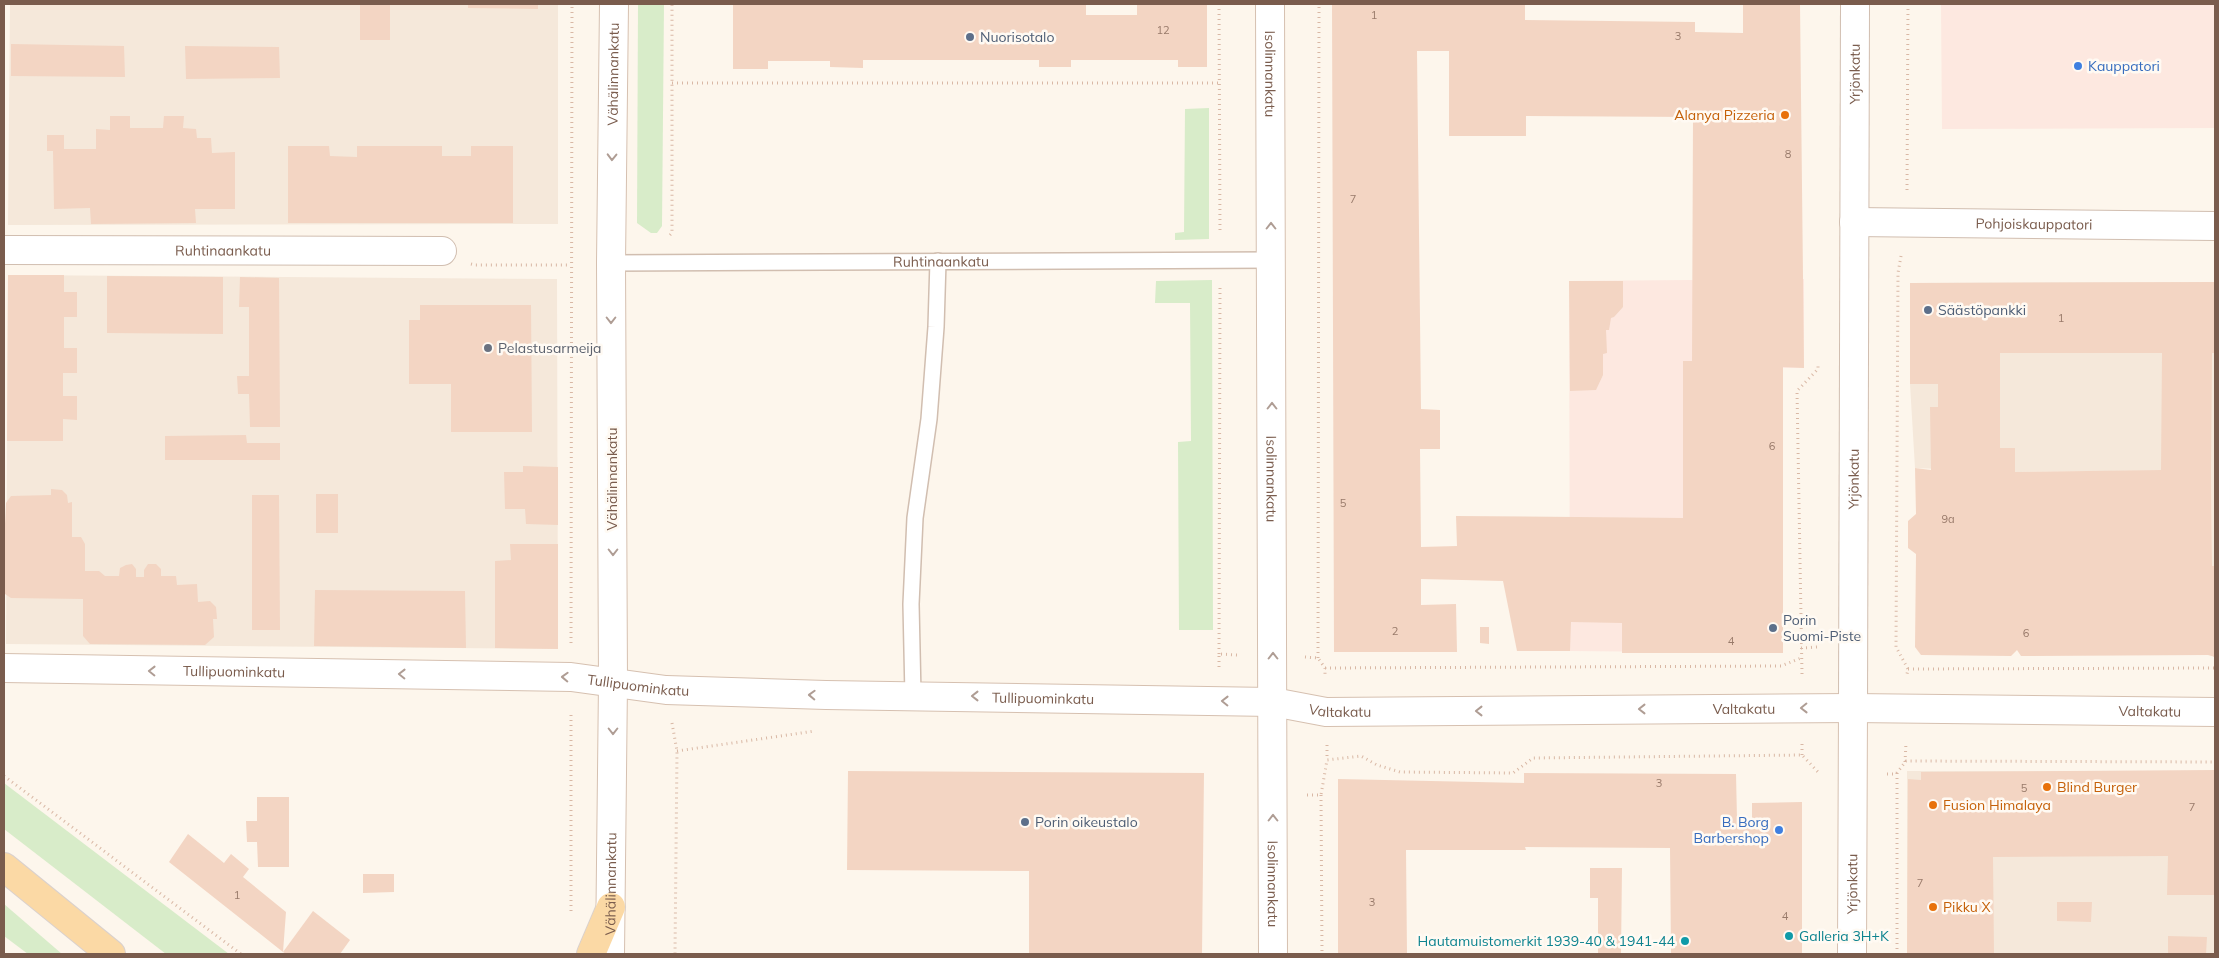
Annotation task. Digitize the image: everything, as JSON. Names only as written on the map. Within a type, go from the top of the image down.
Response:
[{"type":"main road","points":[[4,867],[110,951]]},
{"type":"main road","points":[[591,954],[611,907]]},
{"type":"street","name":"Vähälinnankatu","points":[[610,954],[613,682],[611,262],[614,4]]},
{"type":"street","name":"Isolinnankatu","points":[[1270,4],[1273,954]]},
{"type":"street","name":"Yrjönkatu","points":[[1852,954],[1855,4]]},
{"type":"street","name":"Pohjoiskauppatori","points":[[1854,222],[2215,226]]},
{"type":"street","name":"Ruhtinaankatu","points":[[4,250],[442,251]]},
{"type":"street","name":"Tullipuominkatu","points":[[4,668],[571,677],[666,690],[1273,702]]},
{"type":"street","name":"Valtakatu","points":[[1273,702],[1326,712],[1802,708],[2215,712]]},
{"type":"street","points":[[611,907],[626,954]]},
{"type":"lane","name":"Ruhtinaankatu","points":[[611,262],[1271,260]]},
{"type":"lane","points":[[913,696],[911,604],[915,518],[929,419],[936,327],[938,261]]},
{"type":"path","points":[[571,918],[570,265],[572,4]]},
{"type":"path","points":[[642,262],[672,233],[672,4]]},
{"type":"path","points":[[1219,4],[1220,654]]},
{"type":"path","points":[[1318,4],[1318,658]]},
{"type":"path","points":[[1897,954],[1896,774],[1906,761],[1908,668],[1896,647],[1898,273],[1907,223],[1908,4]]},
{"type":"path","points":[[672,83],[1220,83]]},
{"type":"path","points":[[442,251],[475,265],[570,265]]},
{"type":"path","points":[[1818,359],[1818,369],[1797,391],[1802,755],[1821,776],[1896,774]]},
{"type":"path","points":[[1325,668],[1781,666],[1801,658]]},
{"type":"path","points":[[1908,668],[2215,668]]},
{"type":"path","points":[[666,690],[677,751],[675,954]]},
{"type":"path","points":[[677,751],[817,731]]},
{"type":"path","points":[[1322,954],[1321,795],[1327,760],[1361,756],[1377,765],[1400,772],[1513,773],[1533,758],[1802,755]]},
{"type":"path","points":[[1906,761],[2215,762]]},
{"type":"path","points":[[4,776],[242,954]]},
{"type":"path","points":[[1273,796],[1321,795]]},
{"type":"shaded area","points":[[10,4],[558,4],[558,224],[8,225]]},
{"type":"shaded area","name":"Kauppatori","points":[[1941,4],[2215,4],[2215,128],[1942,129]]},
{"type":"shaded area","points":[[8,275],[557,279],[558,649],[6,644]]},
{"type":"shaded area","points":[[1804,279],[1804,368],[1783,368],[1783,653],[1570,651],[1569,281]]},
{"type":"shaded area","points":[[2215,282],[2215,657],[2213,657],[2211,470],[2015,472],[1915,468],[1910,384],[1910,283]]},
{"type":"shaded area","points":[[1907,771],[2215,771],[2215,954],[1907,954]]},
{"type":"green space","points":[[638,4],[664,4],[662,226],[657,233],[651,233],[637,223]]},
{"type":"green space","points":[[1209,108],[1209,239],[1175,240],[1175,233],[1184,232],[1185,109]]},
{"type":"green space","points":[[1212,280],[1213,630],[1179,630],[1178,442],[1191,441],[1190,303],[1155,303],[1156,281]]},
{"type":"green space","points":[[4,783],[229,954],[166,954],[4,829]]},
{"type":"green space","points":[[4,904],[62,954],[28,954],[4,936]]},
{"type":"building","points":[[360,4],[390,4],[390,40],[360,40]]},
{"type":"building","points":[[468,4],[538,4],[538,9],[468,8]]},
{"type":"building","name":"Nuorisotalo","points":[[733,4],[1086,4],[1086,15],[1137,15],[1137,4],[1207,4],[1207,67],[1178,67],[1178,60],[1071,60],[1071,67],[1039,67],[1039,60],[863,60],[863,68],[830,67],[830,61],[768,61],[768,69],[733,69]]},
{"type":"building","points":[[1332,4],[1525,4],[1525,20],[1695,22],[1695,32],[1743,33],[1743,4],[1800,4],[1804,368],[1783,367],[1783,653],[1622,653],[1622,623],[1571,622],[1570,651],[1517,651],[1503,581],[1421,579],[1421,605],[1456,604],[1457,652],[1334,652]],"holes":[[[1417,51],[1449,51],[1449,136],[1526,136],[1526,116],[1693,117],[1692,361],[1683,361],[1683,518],[1456,516],[1457,546],[1421,547],[1420,449],[1440,449],[1440,410],[1421,409]]]},
{"type":"building","points":[[11,44],[124,46],[125,77],[11,76]]},
{"type":"building","points":[[185,46],[279,47],[280,78],[186,79]]},
{"type":"building","points":[[110,116],[130,116],[130,128],[163,128],[164,116],[184,116],[183,128],[196,129],[197,138],[211,138],[212,153],[235,152],[235,209],[195,209],[196,223],[91,224],[90,208],[54,209],[53,151],[47,151],[47,135],[64,135],[64,149],[96,149],[96,129],[110,130]]},
{"type":"building","points":[[288,146],[329,146],[330,156],[357,157],[357,146],[442,146],[442,156],[471,156],[471,146],[513,146],[513,223],[288,223]]},
{"type":"building","points":[[8,275],[64,275],[64,292],[77,292],[77,317],[64,317],[64,348],[77,348],[77,373],[63,373],[63,396],[77,396],[77,420],[63,419],[63,441],[7,441]]},
{"type":"building","points":[[107,276],[223,277],[223,334],[107,333]]},
{"type":"building","points":[[240,277],[279,278],[280,427],[250,427],[249,394],[238,394],[237,376],[249,376],[249,307],[239,307]]},
{"type":"building","points":[[1569,281],[1623,281],[1623,307],[1611,318],[1609,330],[1606,330],[1607,353],[1603,354],[1603,375],[1596,390],[1570,391]]},
{"type":"building","points":[[2215,282],[2215,353],[2212,353],[2211,470],[2212,566],[2215,566],[2215,657],[2208,655],[2021,656],[2017,650],[2011,656],[1921,655],[1915,647],[1916,554],[1908,548],[1908,521],[1916,514],[1915,468],[1931,470],[1930,407],[1938,407],[1938,384],[1910,384],[1910,283]],"holes":[[[2000,353],[2162,353],[2161,470],[2015,472],[2015,448],[2000,448]]]},
{"type":"building","points":[[420,305],[531,305],[532,432],[451,432],[451,384],[409,384],[409,320],[420,320]]},
{"type":"building","points":[[246,435],[247,443],[280,443],[280,460],[165,460],[165,436]]},
{"type":"building","points":[[523,466],[558,467],[558,525],[526,524],[525,509],[505,509],[504,472],[523,472]]},
{"type":"building","points":[[51,489],[62,490],[67,495],[68,503],[72,502],[72,537],[81,537],[85,544],[85,571],[99,571],[105,576],[119,576],[120,568],[132,564],[136,569],[136,577],[144,577],[144,570],[148,564],[156,564],[161,569],[161,576],[176,576],[177,585],[197,584],[198,602],[210,601],[216,607],[217,619],[213,619],[214,637],[205,645],[90,644],[83,636],[83,599],[11,598],[5,594],[4,545],[6,503],[11,496],[51,495]]},
{"type":"building","points":[[316,494],[338,494],[338,533],[316,533]]},
{"type":"building","points":[[252,495],[279,495],[280,630],[252,630]]},
{"type":"building","points":[[510,544],[558,544],[558,649],[495,648],[495,561],[511,560]]},
{"type":"building","points":[[315,590],[465,591],[466,648],[314,646]]},
{"type":"building","points":[[1480,627],[1489,627],[1489,644],[1480,643]]},
{"type":"building","points":[[2215,770],[2215,895],[2167,895],[2168,856],[1993,857],[1994,954],[1907,954],[1908,779],[1921,780],[1921,772]]},
{"type":"building","name":"Porin oikeustalo","points":[[848,771],[1204,773],[1202,954],[1029,954],[1029,871],[847,870]]},
{"type":"building","points":[[1524,773],[1736,774],[1737,819],[1752,819],[1752,803],[1802,802],[1802,954],[1671,954],[1670,848],[1525,847],[1526,850],[1406,850],[1407,954],[1338,954],[1338,779],[1524,783]]},
{"type":"building","points":[[257,797],[289,797],[289,867],[258,867],[257,842],[247,842],[246,821],[257,821]]},
{"type":"building","points":[[188,834],[224,863],[231,854],[249,869],[243,877],[286,912],[283,952],[169,862]]},
{"type":"building","points":[[1590,868],[1622,868],[1621,954],[1598,954],[1598,898],[1590,898]]},
{"type":"building","points":[[363,874],[394,874],[394,892],[363,893]]},
{"type":"building","points":[[2057,902],[2092,902],[2091,922],[2057,921]]},
{"type":"building","points":[[313,911],[350,940],[340,954],[286,954],[283,952]]},
{"type":"building","points":[[2168,936],[2207,937],[2206,954],[2168,954]]},
{"type":"place","name":"Nuorisotalo","points":[[970,37]]},
{"type":"place","name":"Kauppatori","points":[[2078,66]]},
{"type":"place","name":"Alanya Pizzeria","points":[[1785,115]]},
{"type":"place","name":"Säästöpankki","points":[[1928,310]]},
{"type":"place","name":"Pelastusarmeija","points":[[488,348]]},
{"type":"place","name":"Porin Suomi-Piste","points":[[1773,628]]},
{"type":"place","name":"Blind Burger","points":[[2047,787]]},
{"type":"place","name":"Fusion Himalaya","points":[[1933,805]]},
{"type":"place","name":"Porin oikeustalo","points":[[1025,822]]},
{"type":"place","name":"B. Borg Barbershop","points":[[1779,830]]},
{"type":"place","name":"Pikku X","points":[[1933,907]]},
{"type":"place","name":"Galleria 3H+K","points":[[1789,936]]},
{"type":"place","name":"Hautamuistomerkit 1939-40 & 1941-44","points":[[1685,941]]}]
